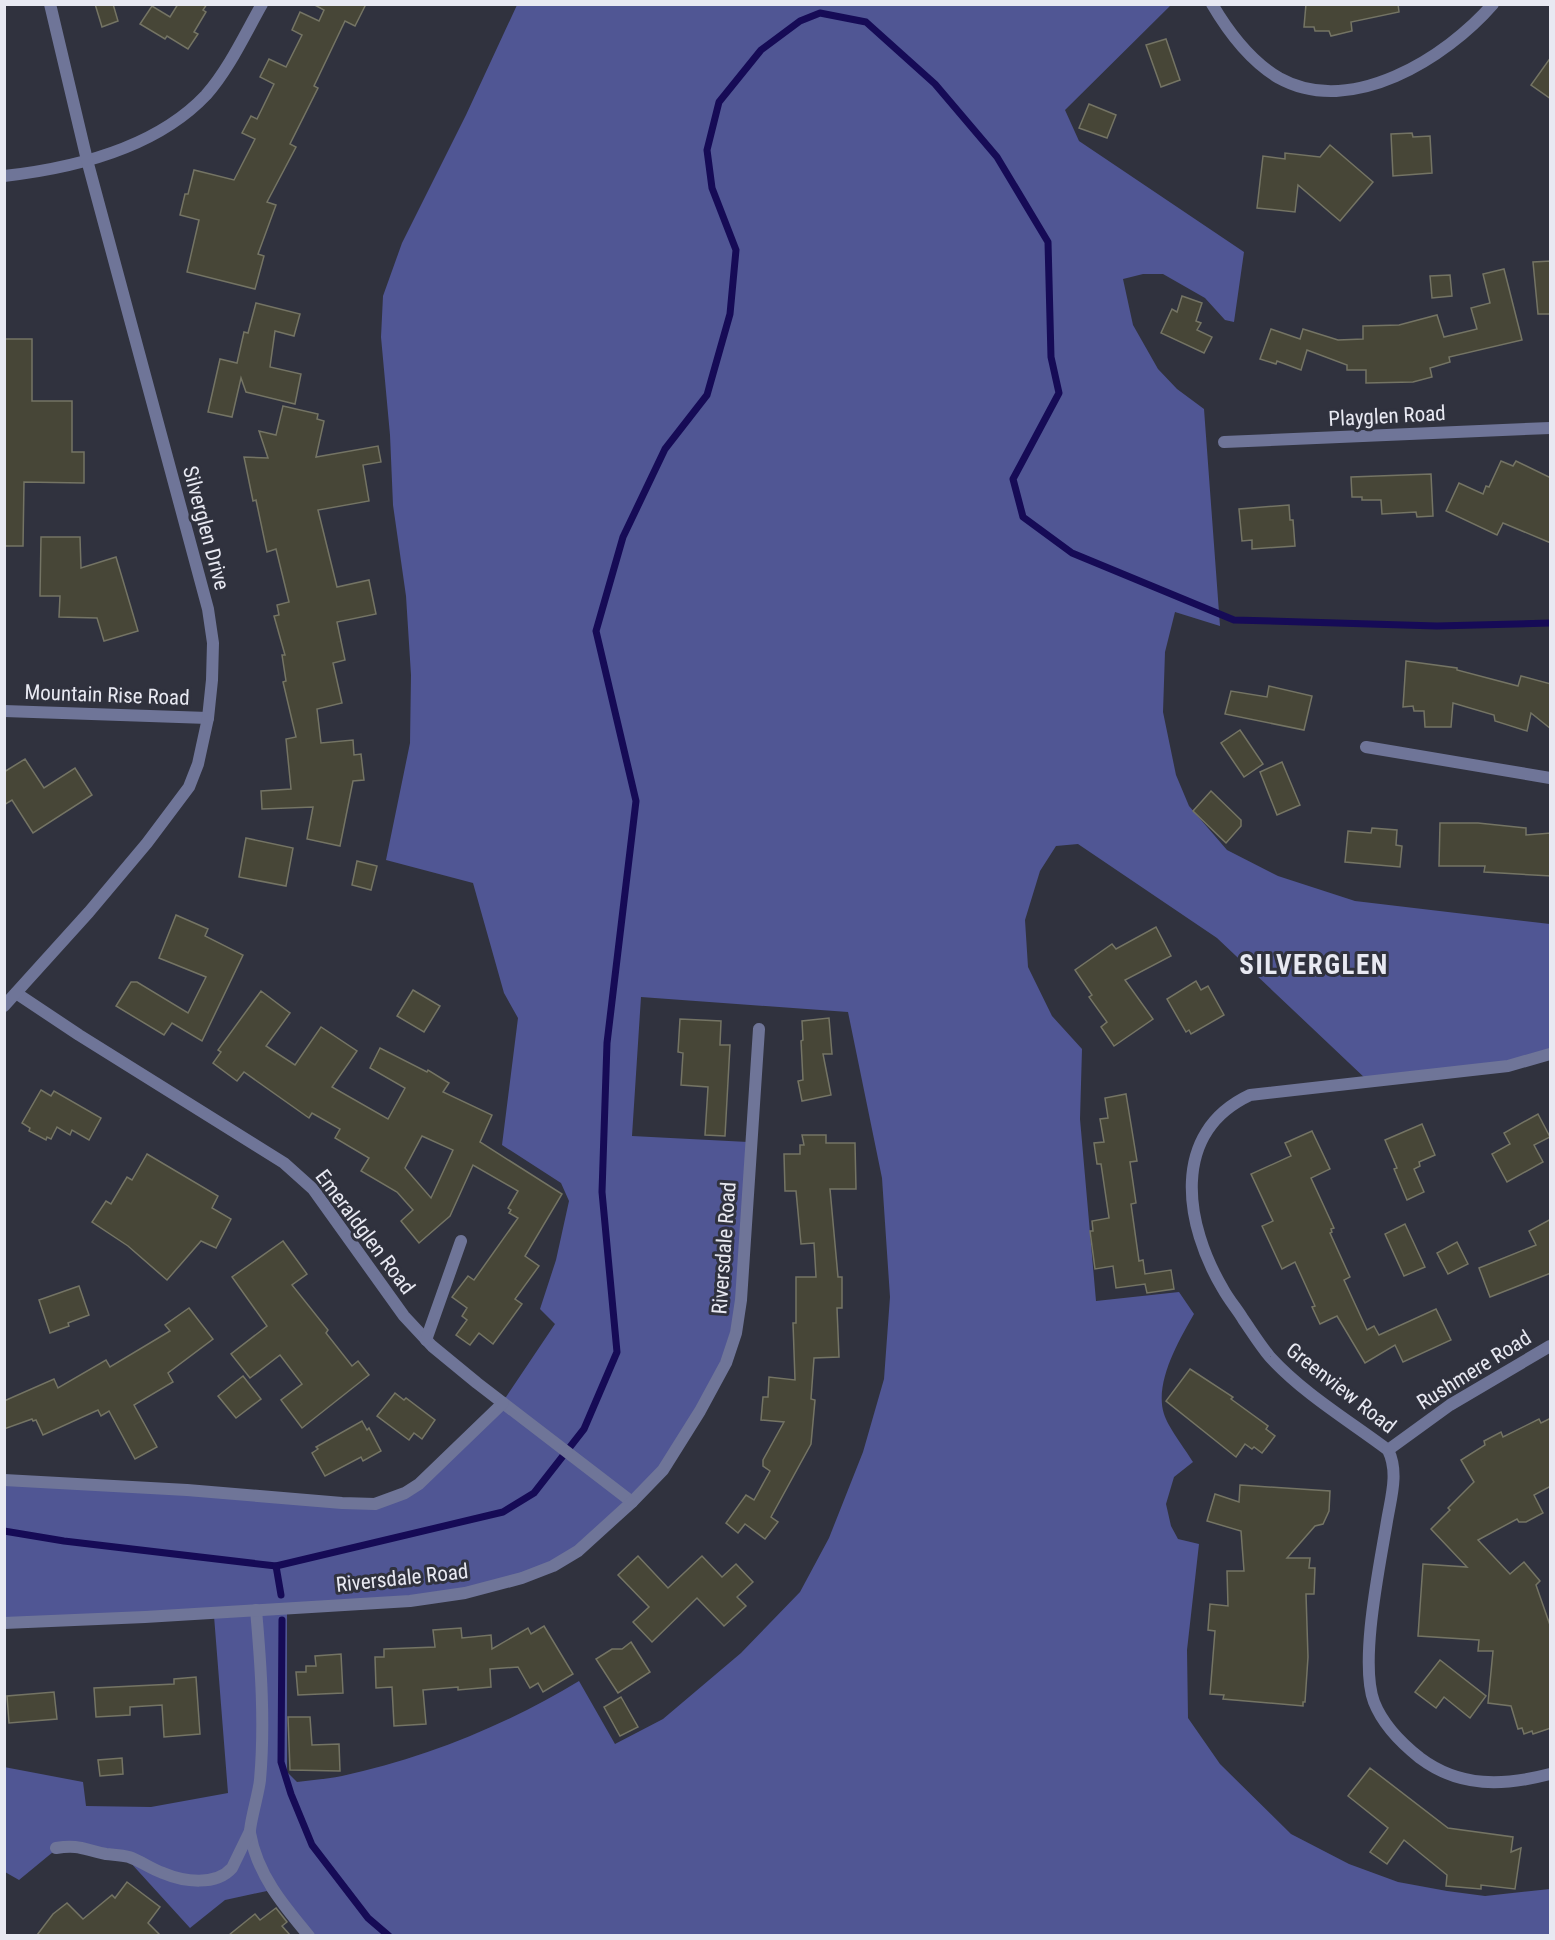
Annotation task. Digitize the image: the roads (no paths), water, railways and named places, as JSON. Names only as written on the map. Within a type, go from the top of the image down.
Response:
[{"type":"street","name":"Silverglen Drive","points":[[4,1006],[89,912],[182,799],[198,764],[208,718],[214,663],[213,636],[208,609],[87,160],[50,4]]},
{"type":"street","points":[[4,176],[87,160],[132,144],[159,131],[187,113],[207,94],[217,80],[262,4]]},
{"type":"street","points":[[1212,4],[1239,44],[1270,72],[1303,88],[1321,90],[1366,86],[1406,72],[1448,47],[1473,26],[1493,4]]},
{"type":"street","name":"Playglen Road","points":[[1224,442],[1551,428]]},
{"type":"street","name":"Mountain Rise Road","points":[[4,711],[208,718]]},
{"type":"street","points":[[1366,747],[1551,778]]},
{"type":"street","name":"Emeraldglen Road","points":[[16,993],[284,1163],[313,1189],[405,1316],[426,1340],[583,1466],[632,1502]]},
{"type":"street","name":"Riversdale Road","points":[[4,1623],[410,1601],[465,1593],[522,1578],[553,1566],[578,1551],[663,1470],[700,1411],[726,1363],[736,1333],[741,1300],[759,1029]]},
{"type":"street","name":"Greenview Road","points":[[1551,1054],[1508,1066],[1250,1095],[1222,1112],[1212,1123],[1196,1153],[1191,1199],[1196,1226],[1207,1257],[1223,1289],[1269,1355],[1302,1387],[1388,1450],[1394,1461],[1394,1477],[1378,1571],[1370,1641],[1370,1684],[1375,1702],[1402,1744],[1427,1763],[1456,1777],[1476,1782],[1497,1783],[1521,1781],[1551,1774]]},
{"type":"street","points":[[426,1340],[461,1241]]},
{"type":"street","name":"Rushmere Road","points":[[1388,1450],[1450,1406],[1551,1346]]},
{"type":"street","points":[[4,1480],[187,1490],[375,1504],[399,1496],[419,1484],[503,1403]]},
{"type":"street","points":[[56,1848],[81,1846],[104,1854],[131,1858],[163,1874],[184,1879],[215,1879],[232,1868],[250,1831],[260,1780],[262,1675],[256,1611]]},
{"type":"street","points":[[250,1831],[268,1884],[309,1935]]},
{"type":"waterway","points":[[4,1531],[64,1541],[276,1566],[503,1512],[534,1493],[584,1429],[617,1352],[602,1192],[607,1043],[636,801],[596,631],[623,537],[665,449],[707,395],[730,314],[736,250],[712,188],[707,150],[719,102],[761,50],[800,21],[820,13],[866,22],[935,84],[997,157],[1048,242],[1051,357],[1059,393],[1013,479],[1023,517],[1072,553],[1234,620],[1437,626],[1550,623]]},
{"type":"waterway","points":[[276,1566],[281,1595]]},
{"type":"waterway","points":[[282,1620],[281,1762],[291,1794],[312,1845],[368,1918],[389,1936]]},
{"type":"district","name":"SILVERGLEN","points":[[1314,965]]}]
